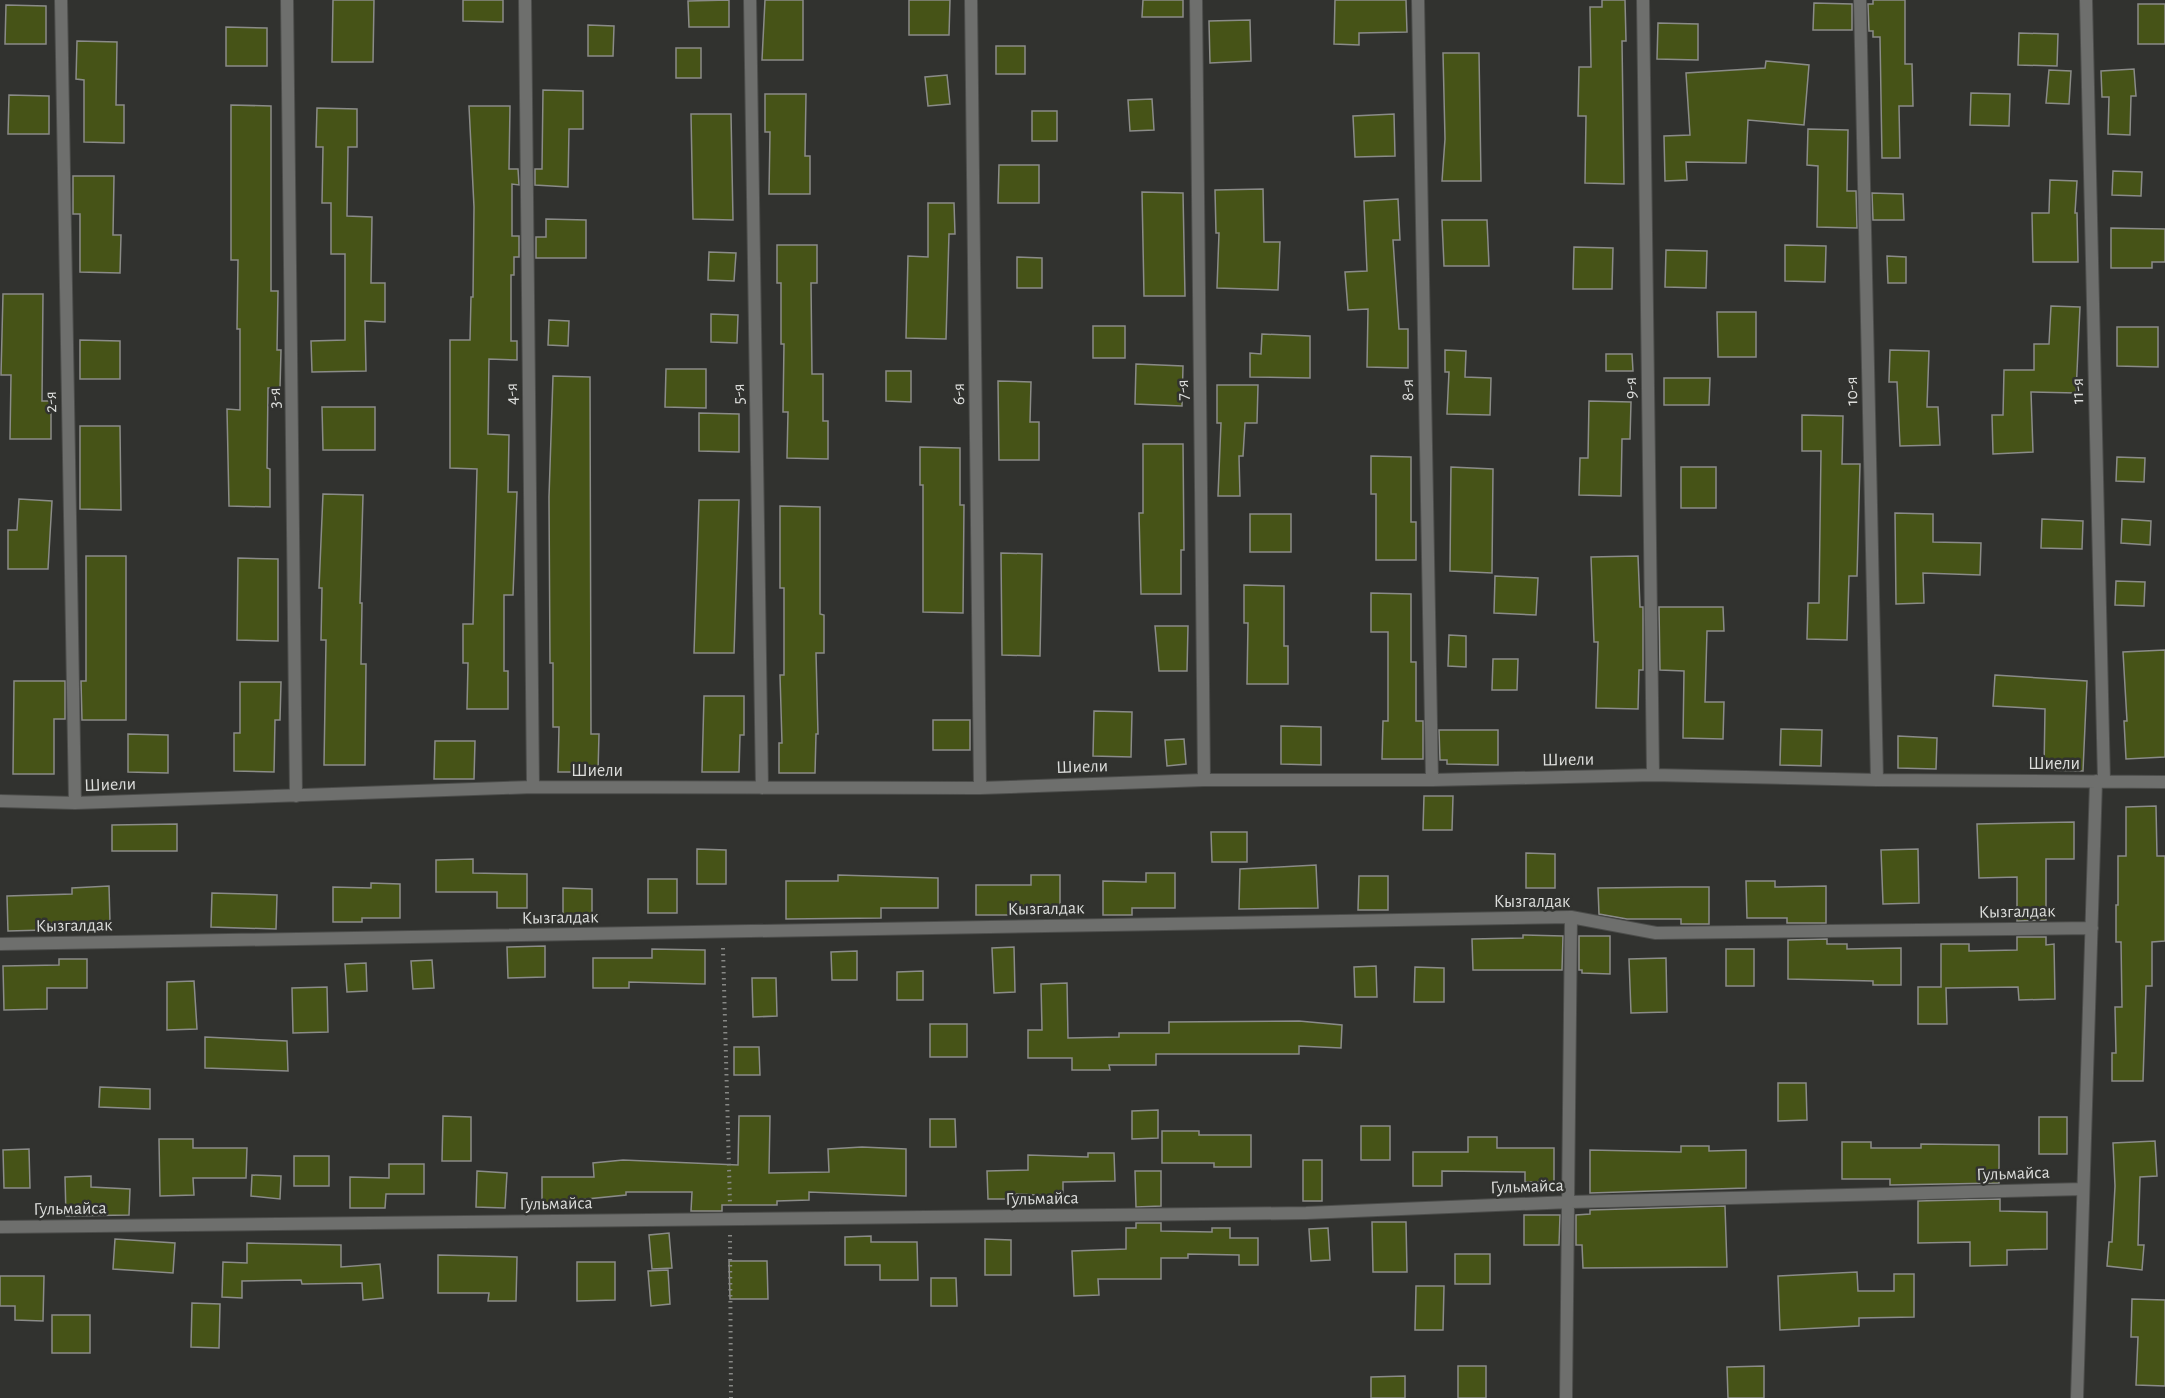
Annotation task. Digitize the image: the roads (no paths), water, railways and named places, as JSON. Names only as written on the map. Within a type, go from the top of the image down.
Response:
[{"type":"street","name":"2-я","points":[[61,0],[75,803]]},
{"type":"street","name":"3-я","points":[[287,0],[296,796]]},
{"type":"street","name":"4-я","points":[[525,0],[533,788]]},
{"type":"street","name":"5-я","points":[[750,0],[762,788]]},
{"type":"street","name":"6-я","points":[[971,0],[980,788]]},
{"type":"street","name":"7-я","points":[[1196,0],[1204,780]]},
{"type":"street","name":"8-я","points":[[1418,0],[1431,780]]},
{"type":"street","name":"9-я","points":[[1643,0],[1653,775]]},
{"type":"street","name":"10-я","points":[[1860,0],[1877,780]]},
{"type":"street","name":"11-я","points":[[2077,1398],[2091,928],[2100,781],[2086,0]]},
{"type":"street","name":"Шиели","points":[[0,801],[75,803],[533,788],[980,788],[1204,780],[1431,780],[1653,775],[1877,780],[2165,782]]},
{"type":"street","name":"Кызгалдак","points":[[0,944],[1571,918],[1656,933],[2091,928]]},
{"type":"street","points":[[1566,1398],[1570,1202],[1571,918]]},
{"type":"street","name":"Гульмайса","points":[[0,1227],[1306,1213],[1570,1202],[2083,1189]]}]
